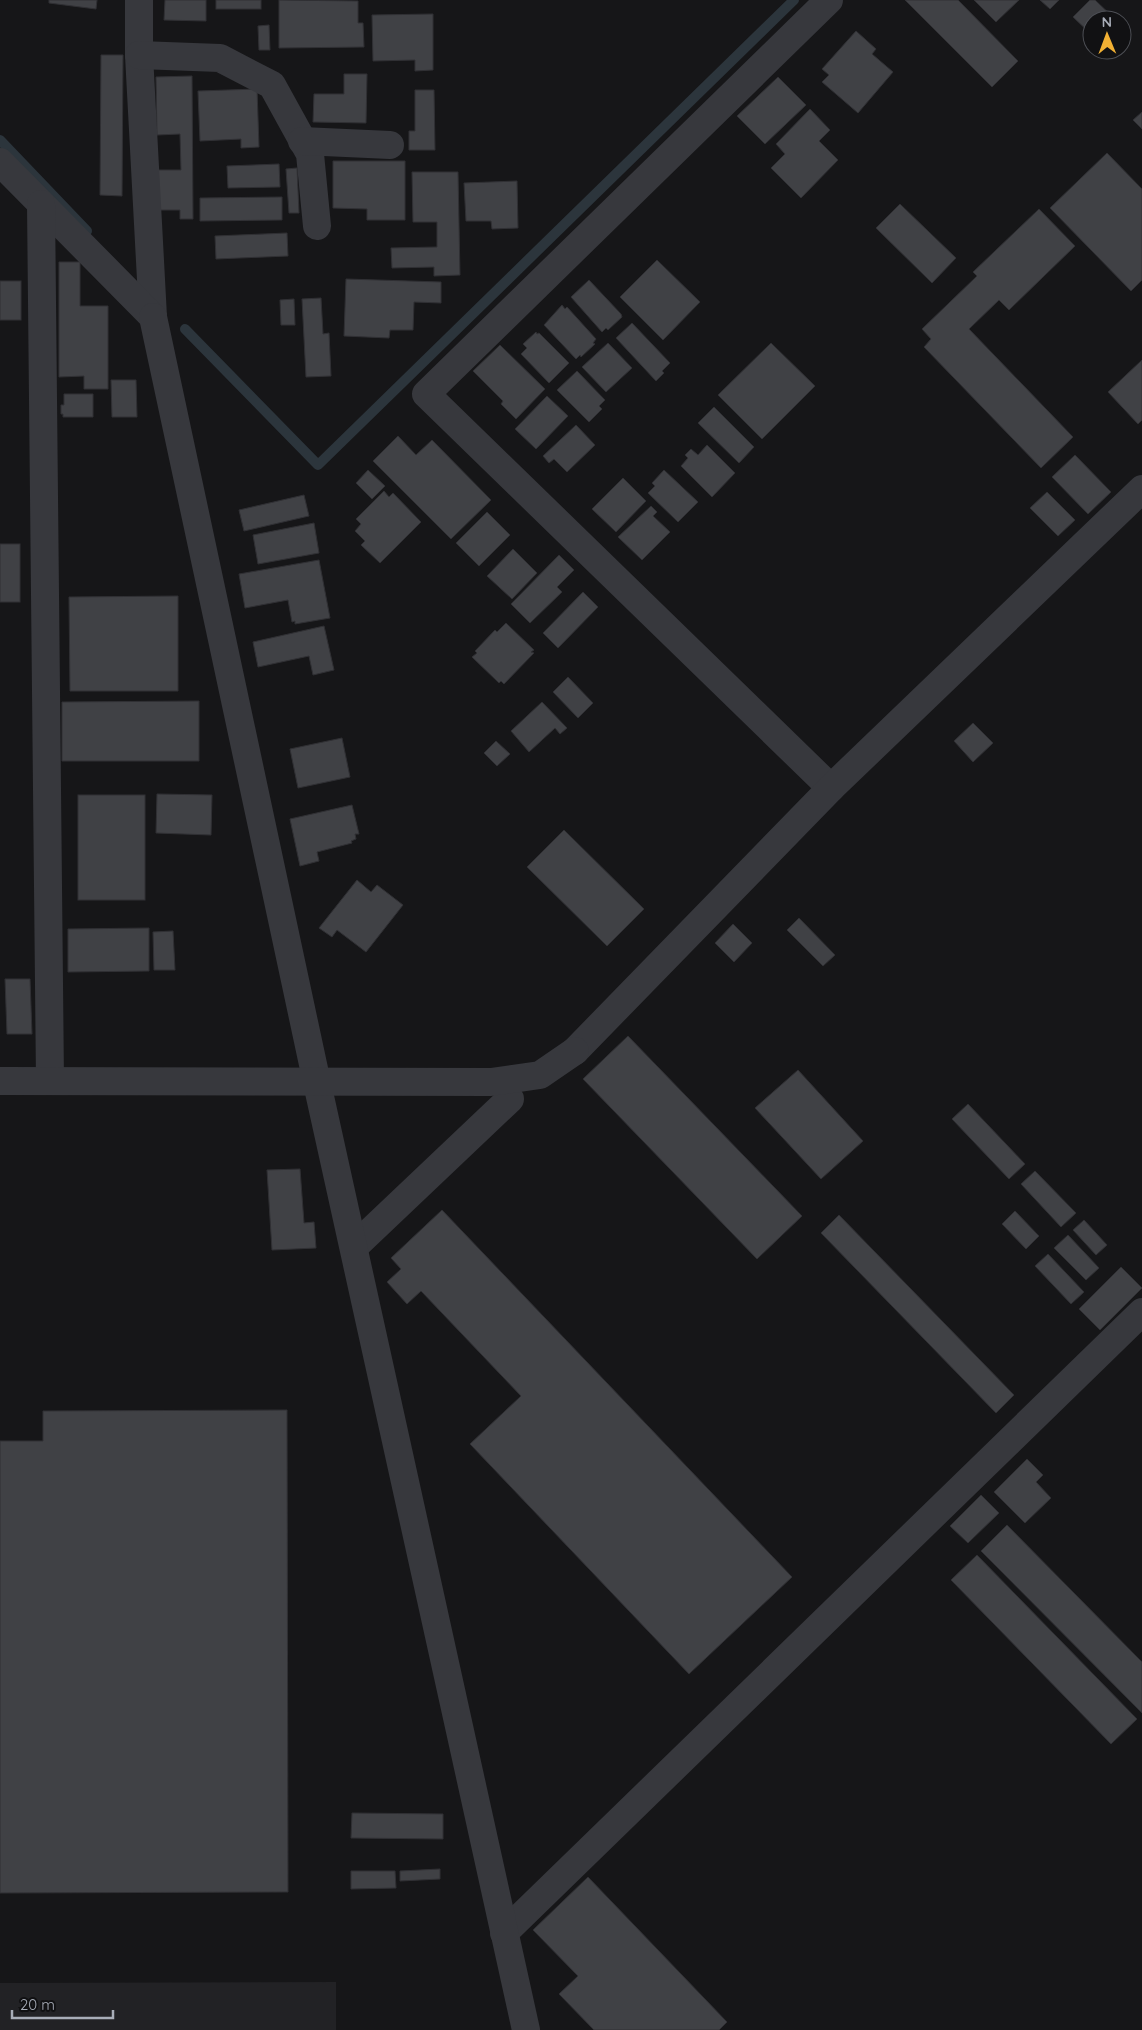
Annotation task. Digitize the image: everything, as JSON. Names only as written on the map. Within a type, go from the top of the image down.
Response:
[{"type":"street","points":[[139,0],[139,55],[153,317],[317,1083],[526,2030]]},
{"type":"street","points":[[829,0],[426,394],[831,788]]},
{"type":"street","points":[[139,55],[220,58],[272,85],[310,154],[317,226]]},
{"type":"street","points":[[302,141],[390,145]]},
{"type":"street","points":[[0,162],[153,317]]},
{"type":"street","points":[[41,204],[50,1081]]},
{"type":"street","points":[[0,1080],[317,1083],[491,1082],[540,1075],[574,1051],[831,788],[1142,489]]},
{"type":"street","points":[[354,1246],[510,1099]]},
{"type":"street","points":[[504,1934],[1142,1312]]},
{"type":"shaded area","points":[[336,1982],[336,2030],[0,2030],[0,1983]]},
{"type":"building","points":[[49,0],[97,0],[96,9],[49,3]]},
{"type":"building","points":[[165,0],[206,0],[206,21],[164,20]]},
{"type":"building","points":[[216,0],[261,0],[261,9],[216,9]]},
{"type":"building","points":[[279,0],[358,1],[358,23],[363,23],[364,47],[279,48]]},
{"type":"building","points":[[905,0],[958,0],[1018,61],[992,87]]},
{"type":"building","points":[[974,0],[1019,0],[996,22]]},
{"type":"building","points":[[1040,0],[1059,0],[1050,9]]},
{"type":"building","points":[[1090,0],[1095,0],[1106,10],[1082,10],[1082,26],[1073,17]]},
{"type":"building","points":[[433,14],[433,70],[415,71],[415,60],[373,61],[372,15]]},
{"type":"building","points":[[269,25],[270,50],[259,50],[258,26]]},
{"type":"building","points":[[856,31],[876,49],[872,54],[893,72],[858,113],[822,82],[829,75],[822,69]]},
{"type":"building","points":[[101,55],[123,55],[122,196],[100,195]]},
{"type":"building","points":[[344,74],[367,74],[366,123],[313,122],[314,94],[344,94]]},
{"type":"building","points":[[192,76],[193,219],[180,219],[180,210],[159,210],[158,170],[181,170],[180,134],[157,135],[156,77]]},
{"type":"building","points":[[778,77],[806,105],[765,144],[737,116]]},
{"type":"building","points":[[257,89],[259,147],[241,148],[241,139],[200,141],[198,91]]},
{"type":"building","points":[[415,90],[434,90],[435,150],[409,150],[409,131],[415,131]]},
{"type":"building","points":[[810,109],[830,130],[819,141],[838,160],[801,198],[771,168],[785,154],[776,144]]},
{"type":"building","points":[[1142,112],[1142,129],[1133,120]]},
{"type":"building","points":[[1107,153],[1142,189],[1142,280],[1131,291],[1050,208]]},
{"type":"building","points":[[333,161],[405,161],[405,220],[367,220],[367,209],[333,208]]},
{"type":"building","points":[[279,164],[280,187],[228,188],[227,166]]},
{"type":"building","points":[[297,168],[299,213],[289,213],[286,169]]},
{"type":"building","points":[[412,172],[458,172],[460,275],[434,276],[434,267],[392,268],[391,248],[437,247],[437,222],[413,222]]},
{"type":"building","points":[[517,181],[518,228],[492,229],[491,221],[466,221],[464,183]]},
{"type":"building","points":[[282,197],[282,220],[200,221],[200,198]]},
{"type":"building","points":[[900,204],[956,258],[932,283],[876,228]]},
{"type":"building","points":[[1039,209],[1075,246],[1009,310],[999,300],[969,329],[1073,437],[1041,468],[924,347],[931,339],[922,329],[977,276],[973,272]]},
{"type":"building","points":[[287,233],[288,256],[216,259],[215,236]]},
{"type":"building","points":[[657,260],[700,302],[663,340],[620,297]]},
{"type":"building","points":[[59,262],[80,262],[80,306],[108,306],[108,389],[84,389],[84,376],[59,377]]},
{"type":"building","points":[[346,279],[441,282],[441,303],[414,302],[413,330],[390,330],[389,338],[344,336]]},
{"type":"building","points":[[589,280],[622,317],[608,330],[606,328],[602,332],[571,297]]},
{"type":"building","points":[[0,281],[21,281],[21,320],[0,320]]},
{"type":"building","points":[[321,298],[323,334],[329,333],[331,376],[306,377],[302,299]]},
{"type":"building","points":[[294,299],[295,325],[281,325],[280,300]]},
{"type":"building","points":[[562,305],[565,309],[567,307],[596,339],[593,343],[595,344],[581,357],[580,355],[576,359],[544,325]]},
{"type":"building","points":[[632,323],[670,363],[656,381],[616,338]]},
{"type":"building","points":[[536,332],[569,363],[549,383],[521,354],[527,348],[523,344]]},
{"type":"building","points":[[608,343],[632,368],[606,392],[582,367]]},
{"type":"building","points":[[771,343],[815,386],[762,439],[718,395]]},
{"type":"building","points":[[500,345],[545,389],[516,419],[501,404],[503,401],[473,371]]},
{"type":"building","points":[[1142,360],[1142,420],[1138,424],[1108,392]]},
{"type":"building","points":[[577,371],[605,400],[599,406],[602,409],[589,422],[557,390]]},
{"type":"building","points":[[111,380],[136,380],[137,417],[112,417]]},
{"type":"building","points":[[64,394],[93,394],[93,417],[63,417],[61,405],[64,405]]},
{"type":"building","points":[[547,396],[568,416],[536,449],[515,429]]},
{"type":"building","points":[[714,407],[754,447],[739,463],[698,423]]},
{"type":"building","points":[[576,425],[595,445],[567,472],[554,459],[549,463],[543,456]]},
{"type":"building","points":[[398,436],[416,455],[432,440],[491,500],[451,539],[373,461]]},
{"type":"building","points":[[707,445],[735,473],[712,497],[681,466],[688,458],[685,455],[691,449],[698,455]]},
{"type":"building","points":[[1075,455],[1111,492],[1088,514],[1052,477]]},
{"type":"building","points":[[368,470],[385,486],[372,499],[356,483]]},
{"type":"building","points":[[664,470],[698,502],[678,522],[648,493],[655,486],[652,483]]},
{"type":"building","points":[[623,478],[646,501],[616,532],[592,509]]},
{"type":"building","points":[[384,491],[389,497],[393,493],[421,522],[380,563],[361,545],[365,541],[355,531],[361,524],[356,519]]},
{"type":"building","points":[[1047,492],[1075,520],[1058,536],[1030,508]]},
{"type":"building","points":[[304,495],[309,516],[244,531],[239,510]]},
{"type":"building","points":[[651,506],[657,512],[653,516],[670,532],[642,560],[618,537]]},
{"type":"building","points":[[487,512],[510,535],[479,566],[456,543]]},
{"type":"building","points":[[314,523],[319,553],[258,564],[253,535]]},
{"type":"building","points":[[0,544],[20,544],[20,602],[0,602]]},
{"type":"building","points":[[513,549],[537,573],[512,599],[487,576]]},
{"type":"building","points":[[559,555],[574,570],[557,587],[562,592],[530,623],[511,604]]},
{"type":"building","points":[[319,560],[330,618],[295,624],[295,621],[292,622],[288,600],[245,608],[239,574]]},
{"type":"building","points":[[583,592],[598,607],[558,648],[543,633]]},
{"type":"building","points":[[178,596],[178,691],[70,691],[69,597]]},
{"type":"building","points":[[506,623],[534,650],[531,652],[534,653],[504,684],[501,681],[499,683],[472,657],[477,653],[475,651],[495,630],[497,632]]},
{"type":"building","points":[[324,626],[334,670],[313,675],[309,656],[258,667],[253,642]]},
{"type":"building","points":[[568,677],[593,703],[578,718],[553,692]]},
{"type":"building","points":[[199,701],[199,761],[62,761],[62,702]]},
{"type":"building","points":[[542,702],[567,728],[560,734],[555,728],[529,752],[511,731]]},
{"type":"building","points":[[973,723],[993,743],[973,762],[954,741]]},
{"type":"building","points":[[342,738],[350,777],[298,788],[290,749]]},
{"type":"building","points":[[496,741],[510,754],[497,766],[484,753]]},
{"type":"building","points":[[157,794],[212,795],[211,835],[156,833]]},
{"type":"building","points":[[78,795],[145,795],[145,900],[78,900]]},
{"type":"building","points":[[352,805],[359,834],[355,834],[356,839],[351,841],[352,843],[317,852],[319,861],[300,866],[290,819]]},
{"type":"building","points":[[564,830],[644,909],[607,946],[527,867]]},
{"type":"building","points":[[357,880],[371,892],[377,885],[403,905],[366,952],[337,930],[332,937],[319,928]]},
{"type":"building","points":[[799,918],[835,955],[823,966],[787,930]]},
{"type":"building","points":[[733,924],[752,943],[734,962],[715,943]]},
{"type":"building","points":[[149,928],[149,971],[68,972],[68,929]]},
{"type":"building","points":[[173,931],[175,970],[154,970],[153,932]]},
{"type":"building","points":[[5,979],[30,979],[32,1034],[7,1034]]},
{"type":"building","points":[[628,1036],[802,1216],[757,1259],[583,1079]]},
{"type":"building","points":[[798,1070],[863,1141],[821,1179],[755,1108]]},
{"type":"building","points":[[968,1104],[1025,1164],[1009,1179],[952,1119]]},
{"type":"building","points":[[300,1169],[304,1223],[314,1222],[316,1248],[272,1250],[267,1170]]},
{"type":"building","points":[[1035,1171],[1076,1213],[1061,1227],[1021,1184]]},
{"type":"building","points":[[442,1210],[792,1577],[689,1674],[470,1444],[521,1396],[421,1291],[407,1304],[387,1282],[401,1269],[391,1258]]},
{"type":"building","points":[[1015,1211],[1039,1236],[1026,1249],[1002,1224]]},
{"type":"building","points":[[839,1215],[1014,1395],[996,1413],[821,1233]]},
{"type":"building","points":[[1084,1220],[1107,1245],[1096,1255],[1073,1230]]},
{"type":"building","points":[[1068,1235],[1099,1268],[1086,1280],[1054,1248]]},
{"type":"building","points":[[1048,1254],[1084,1292],[1071,1304],[1035,1266]]},
{"type":"building","points":[[1121,1267],[1142,1288],[1100,1330],[1079,1309]]},
{"type":"building","points":[[287,1410],[288,1892],[0,1893],[0,1441],[43,1441],[43,1411]]},
{"type":"building","points":[[1027,1459],[1043,1475],[1036,1482],[1051,1498],[1025,1523],[994,1492]]},
{"type":"building","points":[[981,1495],[999,1513],[968,1543],[950,1526]]},
{"type":"building","points":[[1007,1525],[1142,1662],[1142,1713],[981,1551]]},
{"type":"building","points":[[977,1555],[1137,1719],[1111,1744],[951,1580]]},
{"type":"building","points":[[352,1813],[443,1814],[443,1839],[351,1838]]},
{"type":"building","points":[[440,1869],[440,1879],[400,1881],[400,1871]]},
{"type":"building","points":[[351,1871],[395,1871],[396,1888],[351,1889]]},
{"type":"building","points":[[588,1877],[727,2022],[719,2030],[594,2030],[559,1994],[578,1976],[533,1930]]},
{"type":"waterway","points":[[185,329],[318,465],[794,0]]},
{"type":"waterway","points":[[0,140],[87,231]]}]
